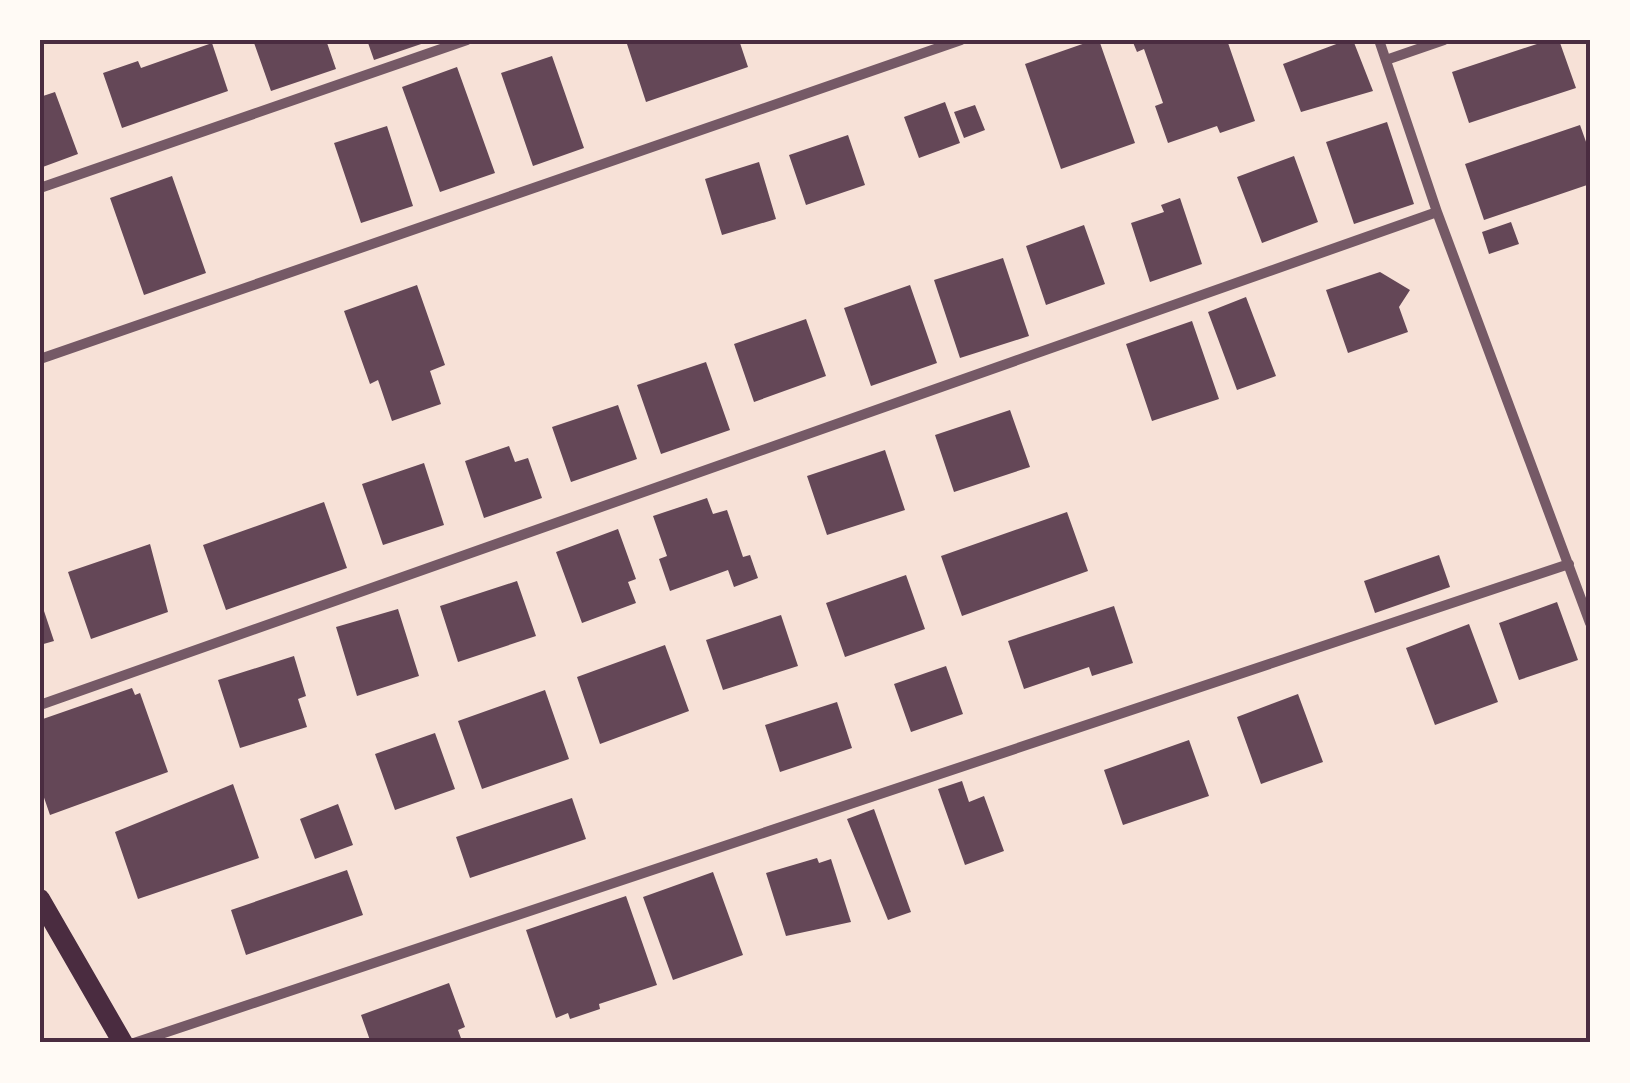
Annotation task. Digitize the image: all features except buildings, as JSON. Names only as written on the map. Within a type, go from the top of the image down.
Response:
[{"type":"main road","points":[[40,899],[123,1043]]},
{"type":"street","points":[[40,188],[466,40]]},
{"type":"street","points":[[40,359],[961,40]]},
{"type":"street","points":[[1379,40],[1437,212],[1590,623]]},
{"type":"street","points":[[1386,60],[1444,40]]},
{"type":"street","points":[[40,705],[1437,212]]},
{"type":"street","points":[[134,1043],[1569,564]]}]
